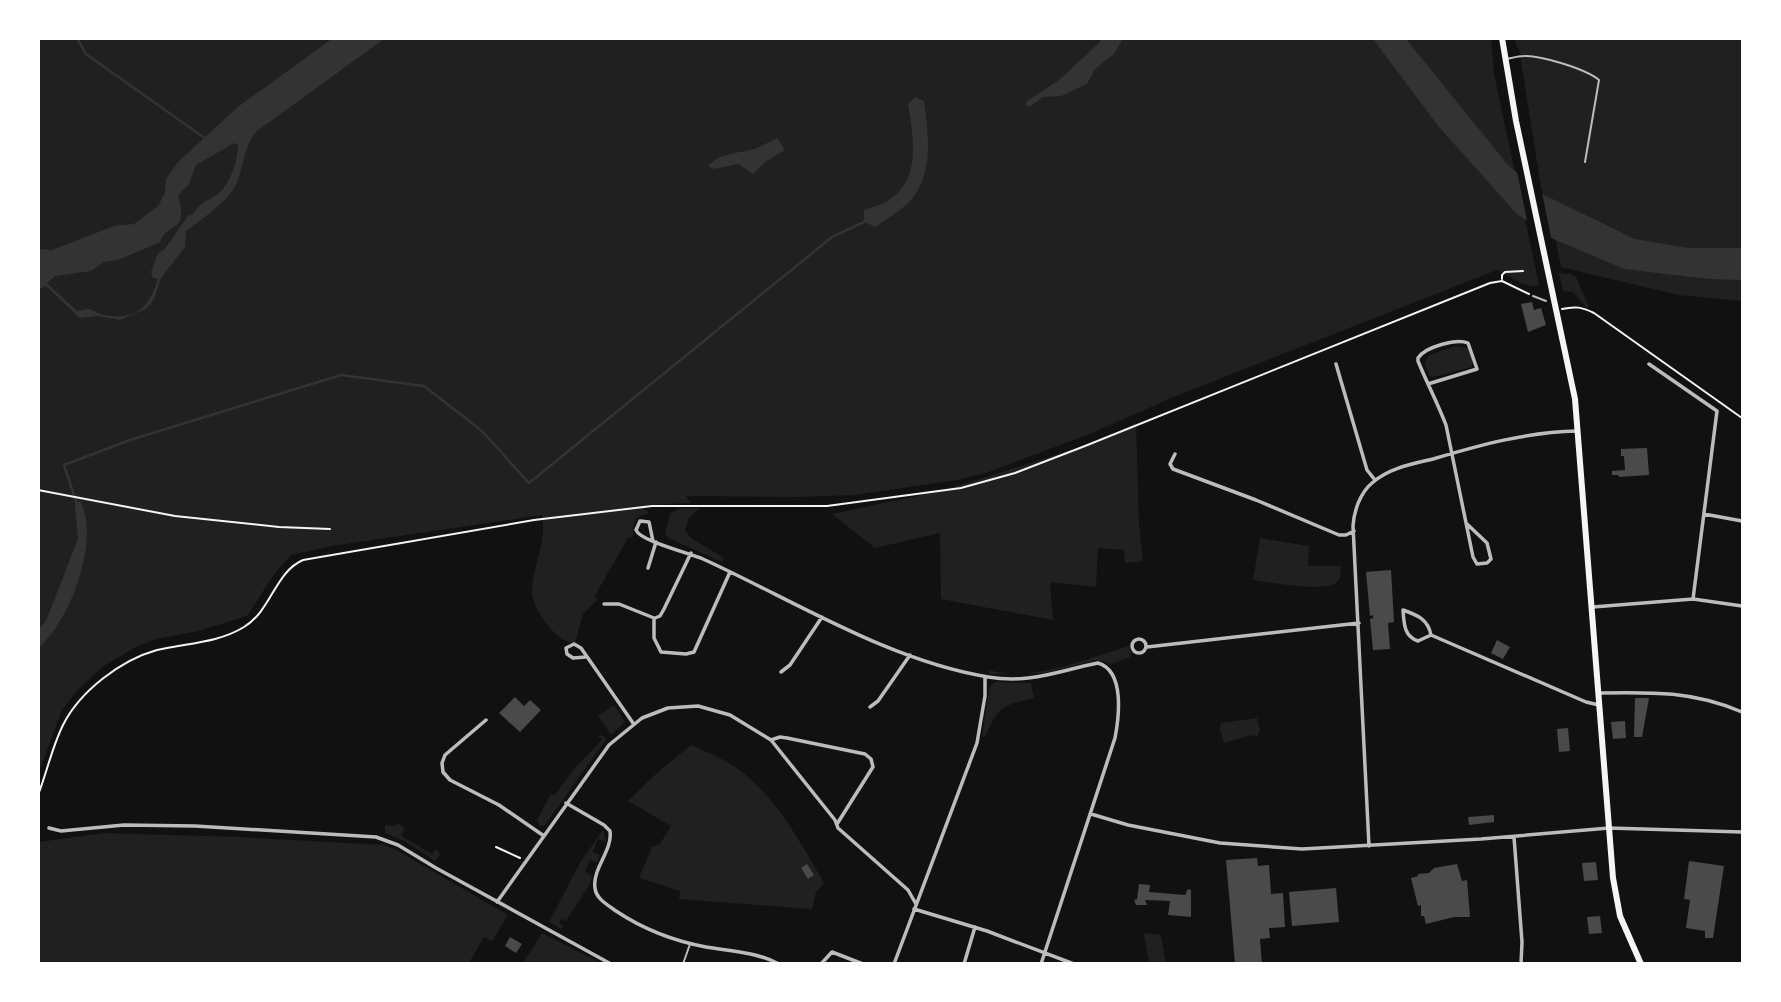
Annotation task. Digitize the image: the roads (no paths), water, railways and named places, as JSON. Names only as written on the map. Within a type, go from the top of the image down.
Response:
[{"type":"main road","points":[[1502,38],[1522,149],[1576,399],[1613,878],[1618,908],[1640,964]]},
{"type":"street","points":[[1428,384],[1477,369],[1468,343],[1460,340],[1421,352],[1418,361],[1428,384],[1446,425],[1467,524],[1475,561],[1480,565],[1487,563],[1491,559],[1487,543],[1467,524]]},
{"type":"street","points":[[1336,364],[1367,470],[1375,480]]},
{"type":"street","points":[[1649,364],[1717,411],[1693,598]]},
{"type":"street","points":[[1369,846],[1354,531],[1354,515],[1358,504],[1375,480],[1398,468],[1504,439],[1578,430]]},
{"type":"street","points":[[1175,454],[1170,464],[1174,469],[1339,535],[1346,536],[1354,531]]},
{"type":"street","points":[[1704,514],[1742,521]]},
{"type":"street","points":[[648,568],[654,541],[649,522],[640,520],[636,533],[654,541],[691,553],[822,617],[909,655],[953,670],[1010,680],[1040,678],[1098,663],[1104,665],[1112,675],[1116,690],[1118,714],[1114,741],[1041,964]]},
{"type":"street","points":[[604,604],[619,604],[654,618],[660,616],[691,553]]},
{"type":"street","points":[[654,618],[654,638],[661,652],[694,652],[730,572]]},
{"type":"street","points":[[1592,607],[1693,598],[1742,606]]},
{"type":"street","points":[[1431,635],[1427,623],[1415,614],[1403,610],[1406,634],[1411,639],[1418,641],[1431,635],[1586,702],[1599,705]]},
{"type":"street","points":[[781,672],[790,665],[822,617]]},
{"type":"street","points":[[1147,647],[1146,642],[1139,639],[1132,645],[1135,652],[1140,653],[1147,647],[1359,623]]},
{"type":"street","points":[[586,657],[573,658],[567,654],[566,648],[577,644],[633,723]]},
{"type":"street","points":[[870,708],[878,701],[909,655]]},
{"type":"street","points":[[894,964],[977,743],[985,696],[985,677]]},
{"type":"street","points":[[1599,694],[1684,694],[1717,702],[1742,712]]},
{"type":"street","points":[[497,902],[609,745],[633,723],[659,710],[698,706],[730,715],[771,740],[836,824],[908,890],[915,906],[1074,964]]},
{"type":"street","points":[[486,720],[445,755],[443,772],[450,780],[499,805],[544,836]]},
{"type":"street","points":[[771,740],[787,738],[865,754],[872,759],[871,770],[836,824]]},
{"type":"street","points":[[566,803],[610,831],[611,839],[594,884],[599,897],[626,918],[691,943],[746,953],[779,964]]},
{"type":"street","points":[[1091,814],[1128,825],[1220,843],[1302,849],[1514,837],[1609,828],[1742,832]]},
{"type":"street","points":[[49,828],[61,831],[124,825],[160,825],[376,837],[398,845],[611,964]]},
{"type":"street","points":[[1514,837],[1522,942],[1521,964]]},
{"type":"street","points":[[964,964],[975,927]]},
{"type":"street","points":[[821,964],[827,955],[833,952],[863,964]]},
{"type":"lane","points":[[1505,59],[1525,55],[1543,58],[1591,74],[1599,80],[1585,162]]},
{"type":"lane","points":[[1533,296],[1546,301]]},
{"type":"lane","points":[[683,964],[691,943]]},
{"type":"waterway","points":[[77,38],[86,54],[206,139]]},
{"type":"waterway","points":[[77,504],[64,465],[130,440],[341,375],[424,386],[482,431],[529,483],[832,237],[864,222]]}]
